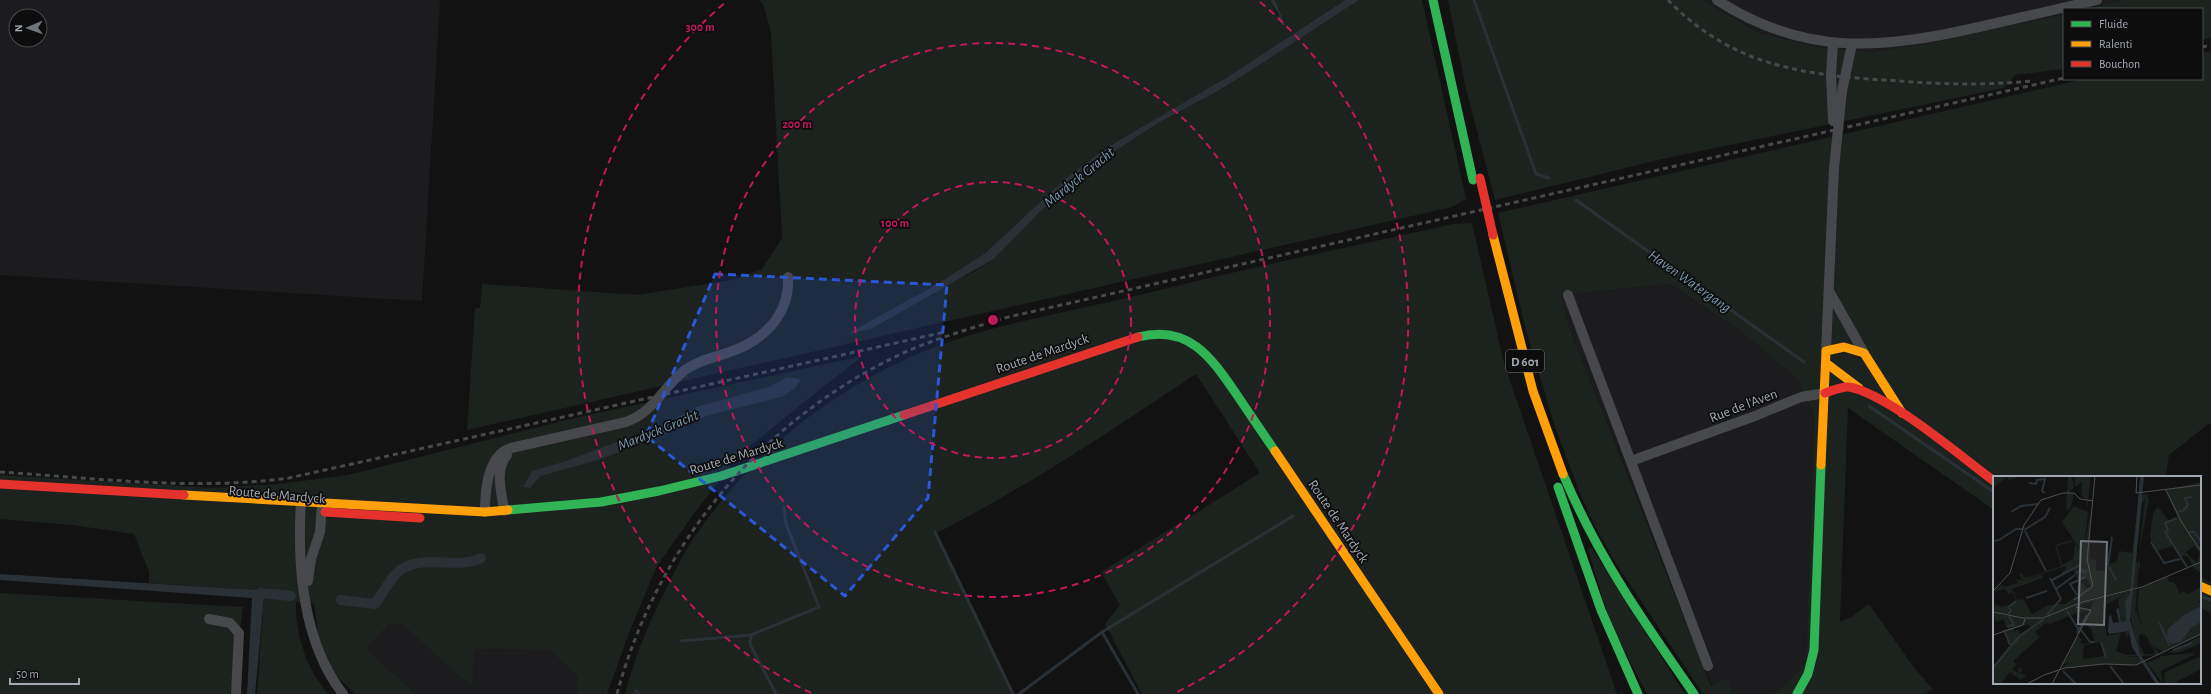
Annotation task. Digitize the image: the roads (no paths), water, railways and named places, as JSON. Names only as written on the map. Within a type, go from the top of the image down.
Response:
[{"type":"main road","name":"D 601","points":[[1433,0],[1477,179],[1511,339],[1541,437],[1601,610],[1638,694]]},
{"type":"main road","name":"D 601","points":[[1441,0],[1477,179]]},
{"type":"main road","name":"D 601","points":[[1490,236],[1529,375],[1551,442],[1574,500],[1615,578],[1694,694]]},
{"type":"main road","name":"Route de Mardyck","points":[[0,484],[321,507],[415,518],[457,516],[485,512],[590,503],[654,492],[705,480],[765,463],[1133,338],[1154,333],[1172,334],[1187,339],[1197,345],[1218,367],[1439,694]]},
{"type":"main road","points":[[1797,693],[1808,674],[1814,650],[1826,351],[1835,348],[1848,347],[1864,353]]},
{"type":"main road","name":"Rue de l'Aven","points":[[1864,353],[1902,413]]},
{"type":"main road","name":"Rue de l'Aven","points":[[1826,364],[1867,393],[1902,413],[1993,480]]},
{"type":"main road","name":"Rue de l'Aven","points":[[1825,393],[1848,387],[1867,393]]},
{"type":"main road","points":[[2201,586],[2211,591]]},
{"type":"street","points":[[1717,0],[1739,13],[1778,30],[1833,43],[1852,44],[1884,44],[1920,40],[2097,0]]},
{"type":"street","points":[[1833,43],[1831,80],[1834,168]]},
{"type":"street","points":[[1826,351],[1834,168],[1842,91],[1852,44]]},
{"type":"street","points":[[485,512],[486,487],[496,459],[505,450],[638,418],[690,366],[740,348],[767,330],[780,314],[786,303],[788,277]]},
{"type":"street","points":[[1829,291],[1864,353]]},
{"type":"street","points":[[1568,295],[1708,666]]},
{"type":"street","name":"Rue de l'Aven","points":[[1631,462],[1755,416],[1796,399],[1825,393]]},
{"type":"street","points":[[504,511],[499,475],[501,465],[508,454],[522,445]]},
{"type":"street","points":[[301,506],[303,582],[309,617],[318,651],[343,694]]},
{"type":"street","points":[[309,617],[310,568],[320,532],[321,507]]},
{"type":"street","points":[[209,618],[230,623],[239,632],[236,694]]},
{"type":"water","points":[[1270,0],[1275,0],[1283,19],[1282,20]]},
{"type":"water","points":[[1345,0],[1359,0],[1218,91],[1160,122],[1106,157],[1045,207],[994,259],[871,329],[847,334],[932,287],[984,254],[1065,179],[1106,148],[1229,76]]},
{"type":"water","points":[[787,377],[801,379],[795,388],[784,396],[706,416],[684,427],[598,460],[540,476],[530,488],[523,487],[532,471],[563,462],[663,425],[696,407],[769,387]]},
{"type":"water","points":[[0,574],[273,591],[274,598],[264,597],[255,694],[247,694],[252,598],[0,580]]},
{"type":"waterway","name":"Haven Watergang","points":[[1474,0],[1536,174],[1549,178]]},
{"type":"waterway","name":"Mardyck Gracht","points":[[1280,17],[1283,24]]},
{"type":"waterway","name":"Haven Watergang","points":[[1576,200],[1804,362]]},
{"type":"waterway","name":"Haven Watergang","points":[[1869,406],[1993,491]]},
{"type":"waterway","points":[[681,641],[751,635],[819,607],[786,524],[784,507]]},
{"type":"waterway","points":[[1019,694],[1102,632],[1293,516]]},
{"type":"waterway","points":[[935,532],[1013,694]]},
{"type":"waterway","name":"Mardyck Gracht","points":[[341,600],[375,604],[394,576],[402,569],[411,565],[431,562],[462,563],[481,558]]},
{"type":"waterway","name":"Mardyck Gracht","points":[[260,593],[291,596]]},
{"type":"waterway","name":"Haven Watergang","points":[[2201,596],[2211,600]]},
{"type":"waterway","points":[[1102,632],[1138,694]]},
{"type":"waterway","points":[[751,635],[750,644],[776,694]]},
{"type":"railway","points":[[1668,0],[1693,23],[1721,42],[1758,59],[1793,69],[1848,77],[1922,83],[1976,84],[2032,81]]},
{"type":"railway","points":[[2203,47],[2211,45]]},
{"type":"railway","points":[[617,694],[635,639],[659,587],[688,538],[722,493],[760,451],[803,414],[850,381],[901,354],[952,334],[1004,318],[2063,78]]},
{"type":"railway","points":[[0,472],[108,480],[181,483],[253,482],[289,478],[945,332]]}]
